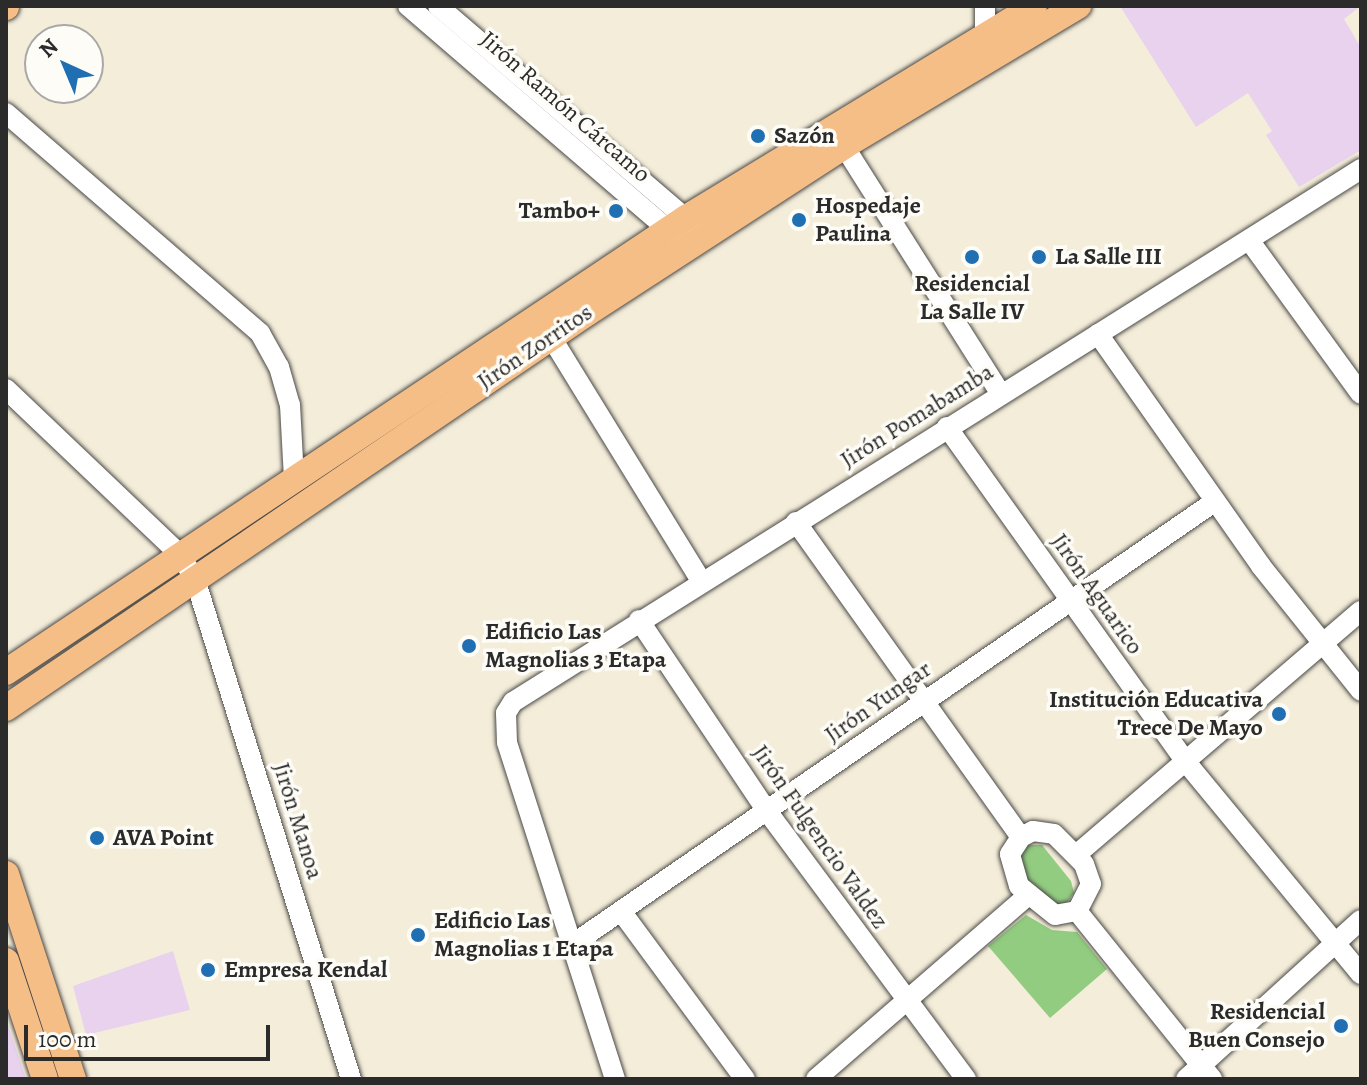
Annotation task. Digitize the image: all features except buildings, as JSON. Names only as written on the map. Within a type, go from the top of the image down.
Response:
[{"type":"main road","name":"Jirón Zorritos","points":[[6,672],[677,224],[986,32],[1034,6]]},
{"type":"main road","name":"Jirón Zorritos","points":[[6,708],[551,337],[844,146],[1078,6]]},
{"type":"main road","points":[[6,874],[73,1079]]},
{"type":"main road","points":[[6,961],[45,1079]]},
{"type":"street","name":"Jirón Ramón Cárcamo","points":[[408,6],[548,113],[698,241]]},
{"type":"street","name":"Jirón Ramón Cárcamo","points":[[438,6],[548,113]]},
{"type":"street","points":[[985,6],[985,59]]},
{"type":"street","points":[[6,113],[260,333],[279,367],[290,405],[294,478]]},
{"type":"street","points":[[844,146],[1001,394]]},
{"type":"street","name":"Jirón Pomabamba","points":[[570,946],[507,742],[506,713],[524,693],[1361,169]]},
{"type":"street","points":[[1249,240],[1361,394]]},
{"type":"street","points":[[1098,334],[1214,502],[1361,691]]},
{"type":"street","points":[[551,337],[701,581]]},
{"type":"street","name":"Jirón Manoa","points":[[6,389],[179,554],[195,579],[351,1079]]},
{"type":"street","name":"Jirón Aguarico","points":[[947,427],[1186,762],[1361,974]]},
{"type":"street","name":"Jirón Yungar","points":[[570,946],[1214,502]]},
{"type":"street","points":[[796,522],[1021,837]]},
{"type":"street","points":[[1076,855],[1361,611]]},
{"type":"street","name":"Jirón Fulgencio Valdez","points":[[639,620],[767,811],[966,1079]]},
{"type":"street","points":[[1021,837],[1046,831],[1076,855],[1091,884],[1077,911]]},
{"type":"street","points":[[1021,837],[1010,866],[1027,896],[1055,915],[1077,911]]},
{"type":"street","points":[[816,1079],[1027,896]]},
{"type":"street","points":[[621,911],[745,1079]]},
{"type":"street","points":[[1077,911],[1199,1075],[1361,920]]},
{"type":"street","points":[[570,946],[615,1079]]},
{"type":"shaded area","points":[[1120,6],[1361,6],[1344,19],[1361,48],[1361,150],[1299,187],[1266,135],[1272,131],[1248,93],[1196,127]]},
{"type":"shaded area","points":[[173,951],[190,1010],[86,1035],[73,986]]},
{"type":"shaded area","points":[[6,1019],[26,1079],[6,1079]]},
{"type":"green space","points":[[1025,845],[1042,845],[1071,881],[1074,893],[1065,905],[1044,902],[1020,871],[1020,850]]},
{"type":"green space","points":[[1026,915],[1052,930],[1077,932],[1107,969],[1050,1018],[988,946]]},
{"type":"place","name":"Sazón","points":[[758,136]]},
{"type":"place","name":"Tambo+","points":[[616,211]]},
{"type":"place","name":"Hospedaje Paulina","points":[[799,220]]},
{"type":"place","name":"Residencial La Salle IV","points":[[972,257]]},
{"type":"place","name":"La Salle III","points":[[1039,257]]},
{"type":"place","name":"Edificio Las Magnolias 3 Etapa","points":[[469,646]]},
{"type":"place","name":"Institución Educativa Trece De Mayo","points":[[1279,714]]},
{"type":"place","name":"AVA Point","points":[[97,838]]},
{"type":"place","name":"Edificio Las Magnolias 1 Etapa","points":[[418,935]]},
{"type":"place","name":"Empresa Kendal","points":[[208,970]]},
{"type":"place","name":"Residencial Buen Consejo","points":[[1341,1026]]}]
